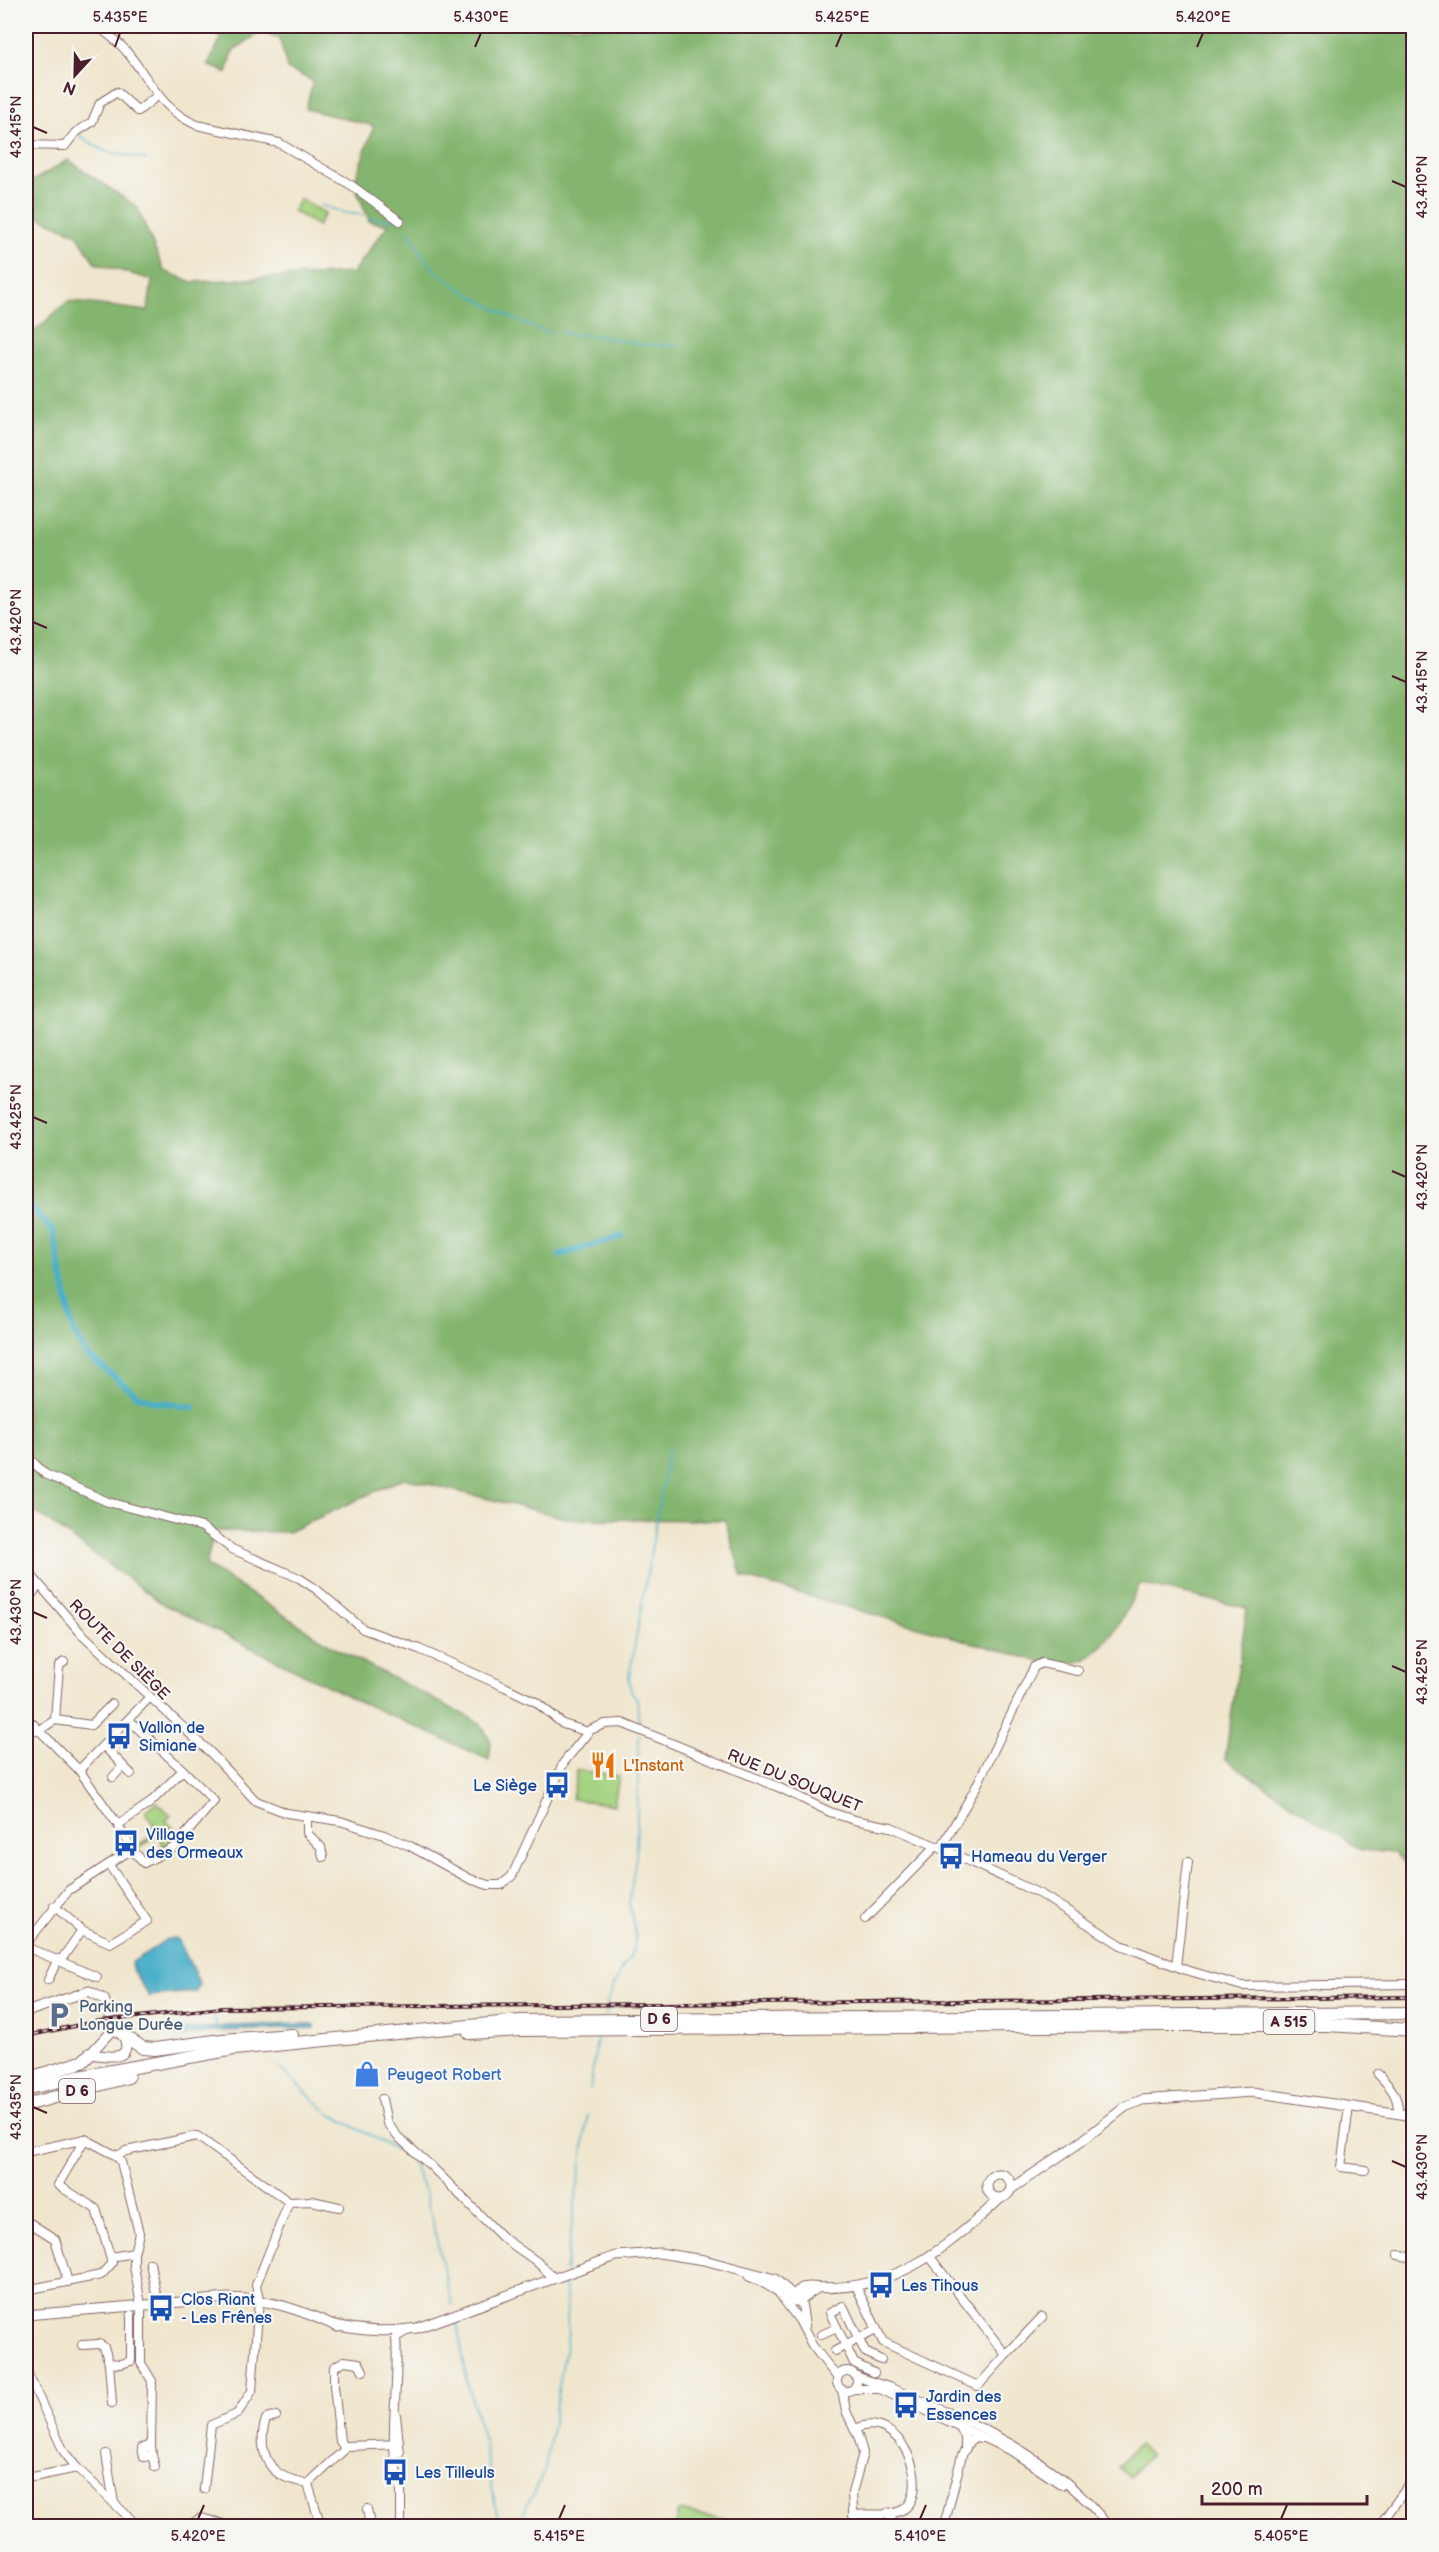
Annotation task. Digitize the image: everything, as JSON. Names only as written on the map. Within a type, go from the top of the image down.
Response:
[{"type":"highway","points":[[1297,2013],[1340,2007],[1413,2008]]},
{"type":"highway","name":"A 515","points":[[1297,2013],[1413,2013]]},
{"type":"highway","name":"D 6","points":[[26,2089],[234,2049],[520,2021],[1297,2013]]},
{"type":"highway","name":"A 515","points":[[1165,2025],[1413,2023]]},
{"type":"highway","points":[[1165,2025],[1326,2025],[1413,2030]]},
{"type":"highway","name":"D 6","points":[[26,2096],[288,2050],[492,2031],[1165,2025]]},
{"type":"highway","points":[[114,2026],[143,2048],[155,2049],[222,2040],[446,2027]]},
{"type":"highway","points":[[26,2079],[82,2062],[90,2054]]},
{"type":"highway","name":"D 6","points":[[26,2105],[128,2077]]},
{"type":"main road","points":[[26,2012],[88,1991],[104,1999],[114,2026],[127,2044],[120,2056],[90,2054]]},
{"type":"main road","points":[[90,2054],[114,2026]]},
{"type":"main road","points":[[1011,2186],[1022,2183],[1082,2141],[1125,2107],[1142,2100],[1252,2092],[1413,2116]]},
{"type":"main road","points":[[995,2200],[987,2186],[990,2178],[1002,2174],[1011,2186]]},
{"type":"main road","points":[[793,2302],[802,2288],[856,2286],[898,2274],[930,2257],[995,2200],[1007,2195],[1011,2186]]},
{"type":"main road","points":[[399,2334],[454,2316],[559,2274],[616,2256],[659,2253],[704,2260],[776,2279],[793,2302]]},
{"type":"main road","points":[[704,2260],[759,2279],[774,2290],[781,2291],[793,2302]]},
{"type":"main road","points":[[26,2317],[258,2297],[350,2332],[369,2336],[399,2334],[435,2326],[454,2316]]},
{"type":"street","points":[[98,26],[126,51],[157,96],[175,113],[197,125],[266,138],[291,148],[351,185],[400,221]]},
{"type":"street","points":[[26,145],[65,146],[75,133],[92,122],[99,103],[117,92],[138,111],[157,96]]},
{"type":"street","points":[[26,1455],[45,1474],[108,1502],[202,1527],[232,1549],[299,1578],[316,1588],[363,1629],[419,1649],[505,1687],[536,1702],[563,1724],[588,1732]]},
{"type":"street","name":"ROUTE DE SIÈGE","points":[[26,1569],[81,1633],[213,1755],[256,1801],[287,1813],[340,1821],[384,1835],[410,1846],[470,1879],[488,1885],[501,1885],[513,1876],[564,1762],[588,1732]]},
{"type":"street","points":[[26,1602],[39,1585]]},
{"type":"street","points":[[55,1720],[58,1666],[64,1662]]},
{"type":"street","points":[[865,1919],[939,1847],[975,1789],[1034,1667],[1042,1663],[1078,1671]]},
{"type":"street","points":[[79,1770],[149,1698]]},
{"type":"street","points":[[38,1731],[55,1720],[91,1725],[112,1704]]},
{"type":"street","points":[[26,1717],[79,1770],[132,1849],[144,1863],[175,1847],[214,1801],[129,1720]]},
{"type":"street","name":"RUE DU SOUQUET","points":[[588,1732],[604,1724],[622,1723],[778,1786],[830,1812],[854,1820],[891,1827],[1042,1895],[1121,1945],[1176,1966],[1242,1986],[1413,1984]]},
{"type":"street","points":[[104,1746],[131,1774]]},
{"type":"street","points":[[113,1777],[123,1766]]},
{"type":"street","points":[[118,1825],[150,1803],[183,1770]]},
{"type":"street","points":[[307,1817],[307,1833],[321,1847],[323,1857]]},
{"type":"street","points":[[97,1977],[26,1946],[54,1906],[69,1890],[132,1849]]},
{"type":"street","points":[[1176,1966],[1188,1862]]},
{"type":"street","points":[[54,1906],[82,1930],[110,1943],[147,1921],[109,1865]]},
{"type":"street","points":[[48,1980],[82,1930]]},
{"type":"street","points":[[1378,2073],[1396,2093],[1399,2102],[1398,2114]]},
{"type":"street","points":[[382,2100],[387,2123],[398,2136],[502,2236],[559,2274]]},
{"type":"street","points":[[1349,2106],[1341,2167],[1365,2170]]},
{"type":"street","points":[[117,2156],[126,2151],[197,2136],[289,2202],[312,2201],[339,2207]]},
{"type":"street","points":[[26,2290],[101,2275],[112,2263],[96,2209],[58,2185],[85,2139]]},
{"type":"street","points":[[26,2152],[85,2139],[117,2156],[121,2162],[139,2233],[134,2253],[141,2306],[141,2363],[152,2381],[151,2446],[142,2448],[144,2457],[153,2455],[155,2467]]},
{"type":"street","points":[[204,2489],[211,2425],[237,2414],[252,2391],[258,2297],[256,2285],[289,2202]]},
{"type":"street","points":[[26,2230],[30,2223],[55,2239],[68,2282]]},
{"type":"street","points":[[111,2258],[134,2253]]},
{"type":"street","points":[[1398,2255],[1413,2258]]},
{"type":"street","points":[[930,2257],[1006,2355]]},
{"type":"street","points":[[150,2263],[158,2304]]},
{"type":"street","points":[[856,2286],[883,2342],[978,2386],[1042,2317]]},
{"type":"street","points":[[793,2302],[801,2305],[807,2336],[837,2378],[837,2384],[842,2390],[846,2411],[855,2429],[862,2453],[852,2493],[854,2526]]},
{"type":"street","points":[[874,2373],[854,2363],[830,2313],[843,2306],[865,2352],[881,2360]]},
{"type":"street","points":[[131,2315],[131,2361]]},
{"type":"street","points":[[821,2336],[837,2328]]},
{"type":"street","points":[[835,2351],[876,2330]]},
{"type":"street","points":[[399,2334],[394,2408],[401,2492],[401,2526]]},
{"type":"street","points":[[82,2344],[99,2344],[104,2347],[109,2363],[112,2403]]},
{"type":"street","points":[[822,2357],[844,2371],[851,2371],[856,2376],[858,2382],[846,2411]]},
{"type":"street","points":[[109,2363],[121,2364],[131,2361],[141,2363]]},
{"type":"street","points":[[345,2448],[340,2441],[333,2386],[334,2367],[344,2361],[359,2363],[363,2371]]},
{"type":"street","points":[[26,2370],[64,2452],[77,2468],[138,2526]]},
{"type":"street","points":[[837,2378],[844,2371]]},
{"type":"street","points":[[856,2376],[890,2387],[989,2436],[1058,2481],[1107,2526]]},
{"type":"street","points":[[842,2390],[871,2387],[880,2389],[972,2431],[989,2436]]},
{"type":"street","points":[[276,2416],[266,2419],[261,2434],[265,2458],[282,2476],[308,2484]]},
{"type":"street","points":[[852,2515],[887,2513],[904,2508],[912,2500],[916,2482],[903,2448],[887,2428],[872,2424],[855,2429]]},
{"type":"street","points":[[944,2526],[965,2448],[965,2437],[959,2425]]},
{"type":"street","points":[[965,2437],[972,2431]]},
{"type":"street","points":[[965,2448],[975,2437],[989,2436]]},
{"type":"street","points":[[308,2484],[345,2448],[397,2447]]},
{"type":"street","points":[[106,2454],[114,2503]]},
{"type":"street","points":[[26,2473],[33,2477],[77,2468]]},
{"type":"street","points":[[1379,2526],[1408,2486],[1413,2473]]},
{"type":"street","points":[[308,2484],[321,2526]]},
{"type":"street","points":[[367,2510],[370,2526]]},
{"type":"street","points":[[887,2513],[892,2526]]},
{"type":"street","points":[[188,2526],[201,2518],[231,2526]]},
{"type":"green space","points":[[203,26],[1413,26],[1413,1859],[1404,1862],[1394,1853],[1361,1850],[1225,1759],[1247,1608],[1140,1584],[1108,1640],[1089,1657],[1078,1662],[1041,1662],[742,1577],[725,1520],[570,1519],[404,1478],[288,1532],[214,1531],[206,1565],[335,1648],[480,1723],[491,1742],[489,1760],[352,1698],[163,1604],[26,1505],[26,339],[68,301],[148,311],[152,280],[95,263],[77,234],[26,211],[26,185],[68,160],[137,207],[164,271],[192,282],[352,273],[388,225],[369,221],[354,183],[374,126],[306,109],[313,81],[287,69],[280,39],[262,31],[233,51],[227,73],[208,65],[221,38]]},
{"type":"green space","points":[[300,199],[325,213],[318,226],[293,211]]},
{"type":"green space","points":[[577,1770],[619,1776],[614,1805],[572,1799]]},
{"type":"green space","points":[[157,1802],[171,1815],[166,1821],[179,1833],[163,1848],[161,1838],[155,1837],[139,1848],[137,1846],[154,1835],[152,1828],[154,1825],[145,1812]]},
{"type":"green space","points":[[1138,2445],[1150,2455],[1130,2477],[1118,2467]]},
{"type":"green space","points":[[678,2511],[733,2521],[732,2526],[675,2526]]},
{"type":"water","points":[[176,1938],[197,1978],[199,1984],[196,1992],[149,1996],[133,1972],[131,1963],[167,1939]]},
{"type":"water","points":[[315,2025],[315,2028],[219,2031],[177,2037],[175,2034],[175,2031],[228,2026]]},
{"type":"waterway","points":[[79,135],[104,151],[146,159]]},
{"type":"waterway","points":[[321,205],[345,213],[363,215]]},
{"type":"waterway","points":[[368,218],[394,220]]},
{"type":"waterway","points":[[408,231],[431,266],[454,284],[470,295],[526,324],[553,333]]},
{"type":"waterway","points":[[561,333],[598,336],[644,345],[682,346]]},
{"type":"waterway","points":[[26,1202],[53,1231],[73,1330],[86,1354],[138,1396],[157,1402],[193,1407]]},
{"type":"waterway","points":[[560,1255],[622,1236]]},
{"type":"waterway","points":[[639,1727],[637,1699],[631,1691],[629,1678],[669,1448]]},
{"type":"waterway","points":[[606,2015],[607,2002],[621,1969],[630,1958],[636,1937],[629,1903],[636,1856],[639,1734]]},
{"type":"waterway","points":[[214,2017],[219,2032]]},
{"type":"waterway","points":[[590,2090],[597,2038]]},
{"type":"waterway","points":[[277,2066],[330,2114],[410,2157],[426,2195],[452,2305]]},
{"type":"waterway","points":[[565,2272],[588,2115]]},
{"type":"waterway","points":[[517,2526],[545,2469],[568,2333],[565,2279]]},
{"type":"waterway","points":[[457,2322],[468,2386],[484,2441],[499,2526]]},
{"type":"railway","points":[[26,2036],[99,2021],[222,2008],[1414,1997]]},
{"type":"place","name":"Vallon de Simiane","points":[[119,1736]]},
{"type":"place","name":"L'Instant","points":[[603,1765]]},
{"type":"place","name":"Le Siège","points":[[557,1785]]},
{"type":"place","name":"Village des Ormeaux","points":[[126,1843]]},
{"type":"place","name":"Hameau du Verger","points":[[951,1856]]},
{"type":"place","name":"Parking Longue Durée","points":[[59,2015]]},
{"type":"place","name":"Peugeot Robert","points":[[367,2074]]},
{"type":"place","name":"Les Tihous","points":[[881,2285]]},
{"type":"place","name":"Clos Riant - Les Frênes","points":[[161,2308]]},
{"type":"place","name":"Jardin des Essences","points":[[906,2405]]},
{"type":"place","name":"Les Tilleuls","points":[[395,2472]]}]
